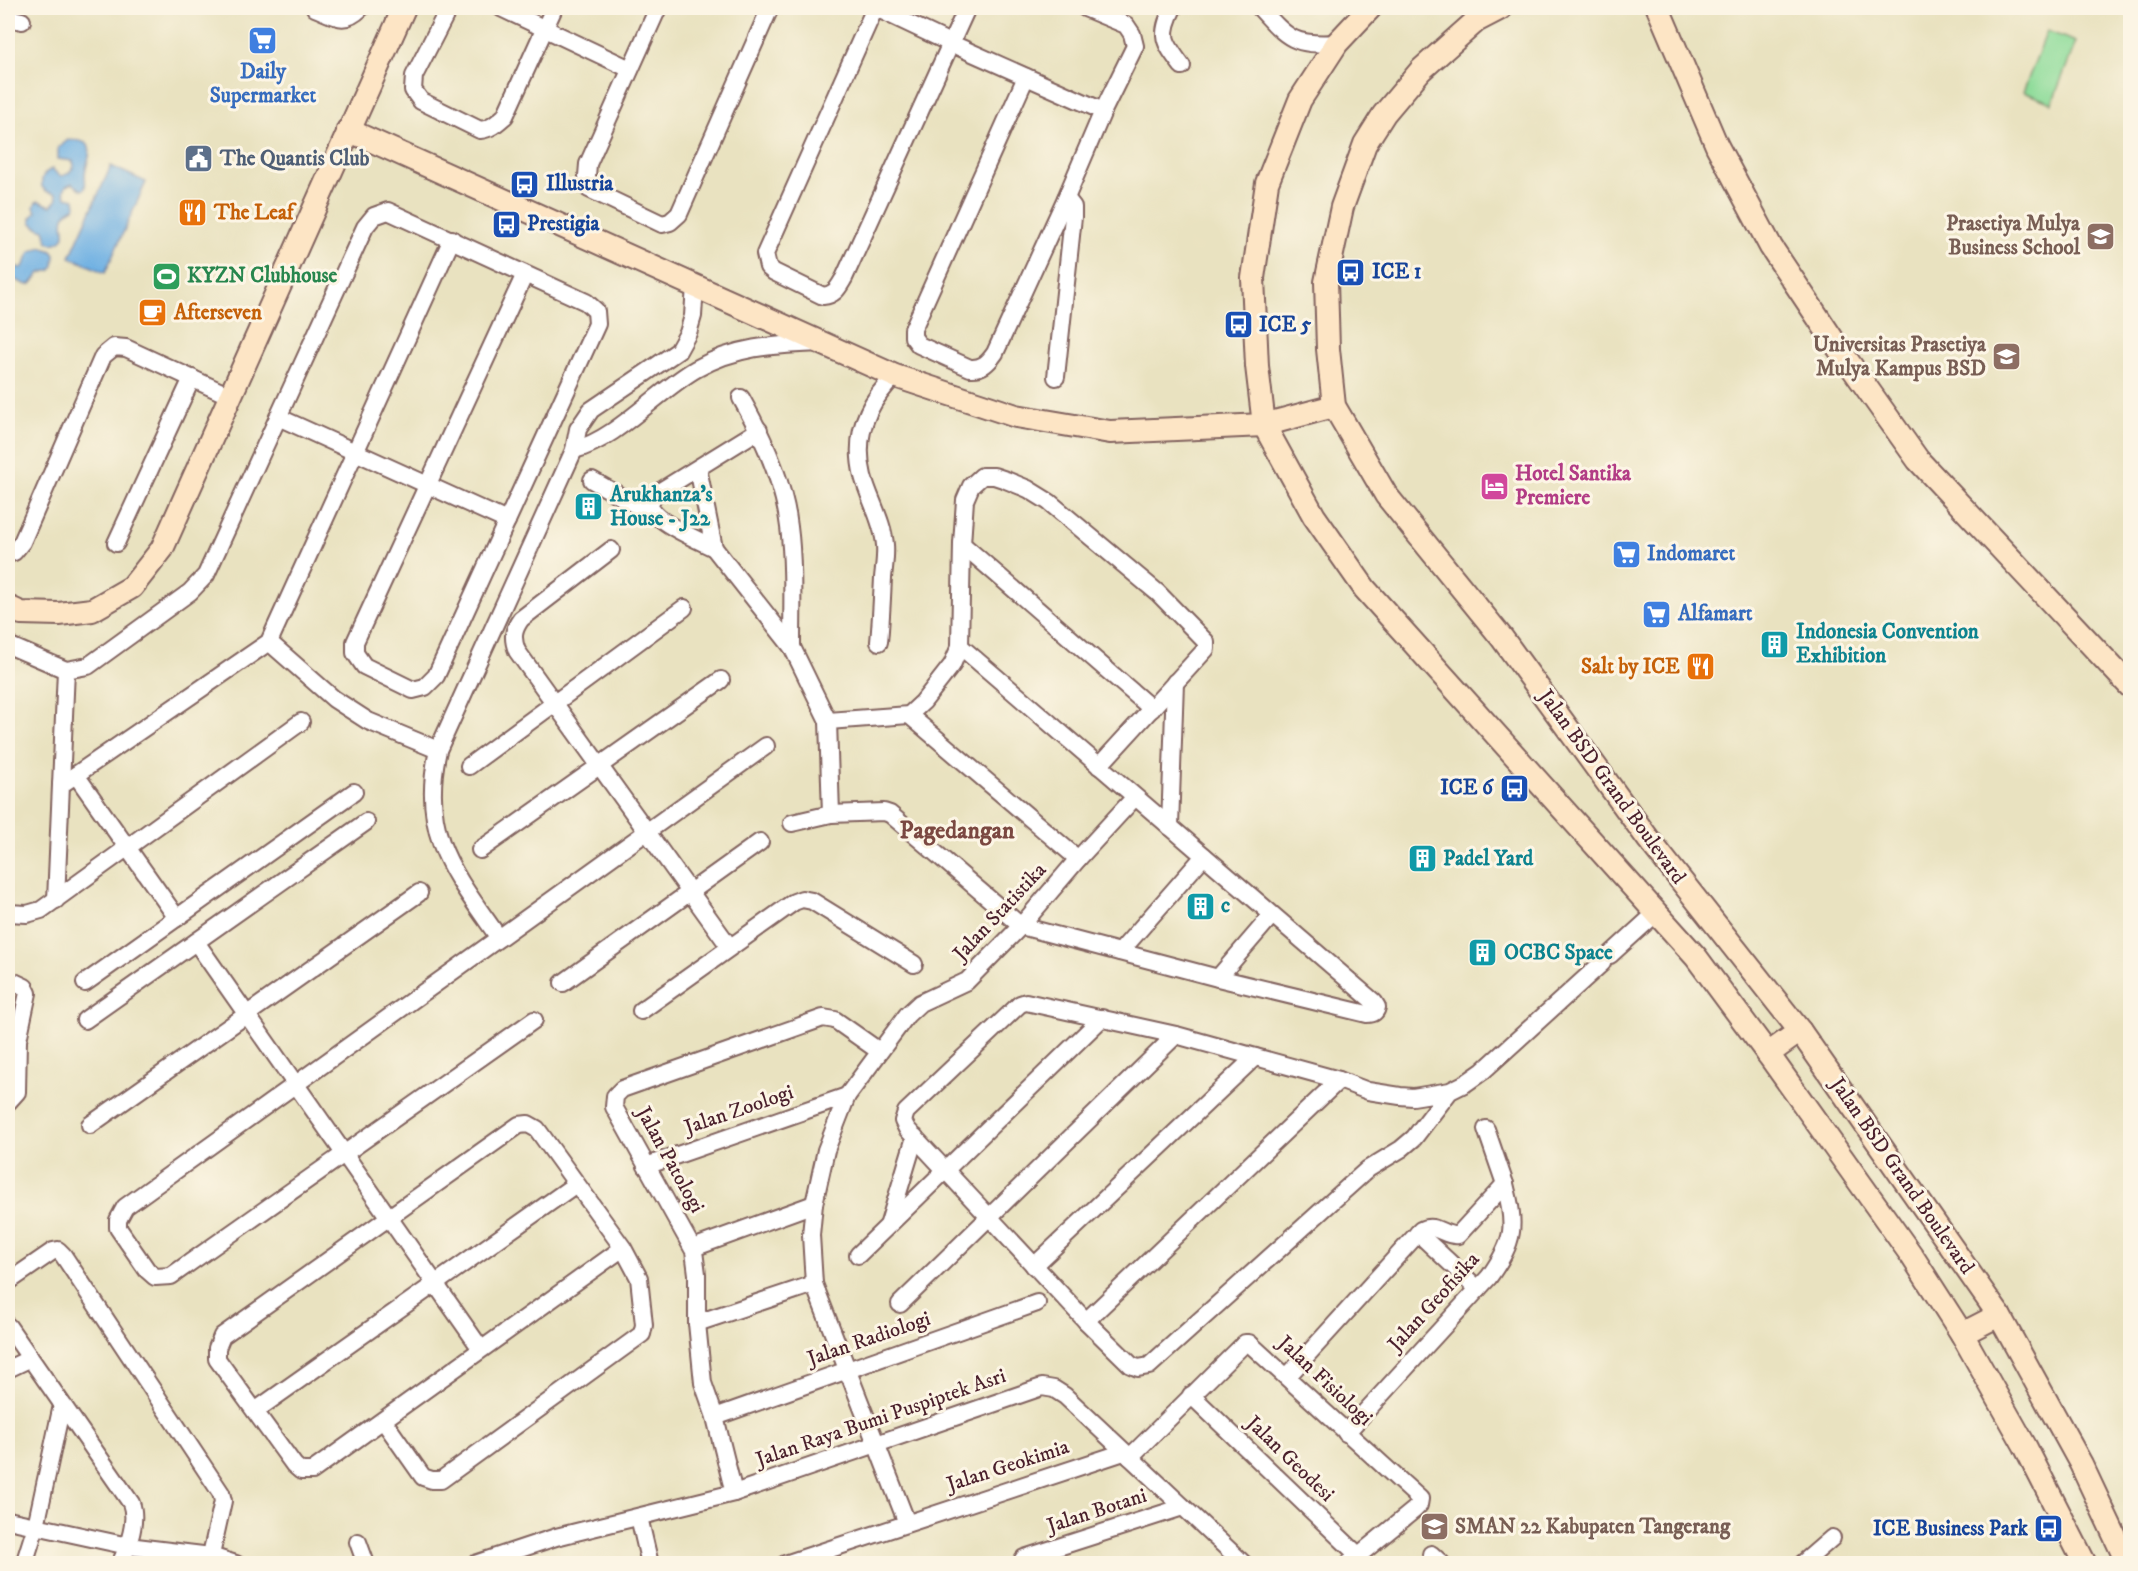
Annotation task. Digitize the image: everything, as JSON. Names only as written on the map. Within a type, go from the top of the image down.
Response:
[{"type":"main road","points":[[8,607],[21,613],[59,614],[92,610],[132,587],[162,549],[404,8]]},
{"type":"main road","name":"Jalan BSD Grand Boulevard","points":[[1370,8],[1337,43],[1300,100],[1267,183],[1253,278],[1257,366],[1264,425],[1314,516],[1365,589],[1696,957],[1768,1054],[1912,1256],[1962,1334],[2025,1446],[2085,1563]]},
{"type":"main road","name":"Jalan BSD Grand Boulevard","points":[[1501,8],[1476,21],[1421,70],[1384,114],[1365,144],[1342,207],[1326,282],[1328,349],[1334,406],[1386,495],[1502,638],[1649,840],[1800,1031],[1999,1315],[2081,1464],[2128,1563]]},
{"type":"main road","points":[[1658,8],[1716,146],[1771,247],[1839,349],[1918,460],[2130,686]]},
{"type":"main road","points":[[348,130],[895,376],[1016,416],[1110,432],[1264,425],[1334,406]]},
{"type":"main road","points":[[1768,1054],[1800,1031]]},
{"type":"main road","points":[[1962,1334],[1999,1315]]},
{"type":"street","points":[[315,8],[342,19],[352,16],[361,8]]},
{"type":"street","points":[[449,8],[414,75],[413,90],[421,101],[480,130],[496,124],[505,116],[554,8]]},
{"type":"street","points":[[501,8],[630,69]]},
{"type":"street","points":[[658,8],[588,164],[587,176],[589,189],[662,224],[670,222],[679,214],[770,8]]},
{"type":"street","points":[[967,8],[950,43],[844,279],[837,291],[830,296],[823,296],[774,272],[765,261],[766,248],[876,8],[950,43],[1103,111]]},
{"type":"street","points":[[1026,77],[916,320],[913,337],[919,345],[970,368],[979,369],[994,353],[1066,198],[1103,111],[1135,46],[1132,34],[1126,26],[1085,8]]},
{"type":"street","points":[[1173,8],[1164,30],[1168,47],[1182,66]]},
{"type":"street","points":[[1260,8],[1281,31],[1296,40],[1311,44],[1337,43]]},
{"type":"street","points":[[1056,378],[1073,217],[1073,207],[1066,198]]},
{"type":"street","points":[[8,645],[66,670],[88,666],[190,592],[206,575],[364,227],[374,216],[388,211],[586,302],[596,311],[597,324],[436,676],[425,687],[412,690],[364,666],[355,653],[355,642],[525,274]]},
{"type":"street","points":[[61,785],[269,642],[452,239]]},
{"type":"street","points":[[499,938],[451,868],[442,847],[434,818],[432,794],[438,750],[574,450],[578,429],[591,410],[678,351],[688,333],[693,316],[695,285]]},
{"type":"street","points":[[574,450],[593,443],[695,370],[732,352],[768,346],[822,343]]},
{"type":"street","points":[[8,554],[14,552],[22,542],[104,356],[114,347],[126,348],[230,396]]},
{"type":"street","points":[[678,351],[695,370]]},
{"type":"street","points":[[879,642],[885,545],[863,476],[859,455],[861,434],[869,408],[880,391],[895,376]]},
{"type":"street","points":[[116,543],[192,378]]},
{"type":"street","points":[[741,398],[759,430],[775,470],[789,526],[792,647]]},
{"type":"street","points":[[278,417],[507,521]]},
{"type":"street","points":[[658,517],[651,508],[650,502],[654,495],[759,430]]},
{"type":"street","points":[[698,468],[714,548]]},
{"type":"street","points":[[828,721],[909,715],[923,702],[952,665],[960,646],[965,500],[967,492],[975,481],[982,476],[994,476],[1029,489],[1049,502],[1158,593],[1206,642],[1206,649],[1099,766]]},
{"type":"street","points":[[592,480],[714,548],[792,647],[828,721],[831,814]]},
{"type":"street","points":[[962,544],[1152,709]]},
{"type":"street","points":[[611,550],[521,619],[515,627],[514,634],[517,651],[729,946]]},
{"type":"street","points":[[469,766],[684,608]]},
{"type":"street","points":[[269,642],[334,699],[368,721],[438,750]]},
{"type":"street","points":[[792,823],[831,814],[884,812],[890,814],[1021,926],[1218,978],[1367,1014],[1376,1011],[1377,1006],[1374,1002],[960,646]]},
{"type":"street","points":[[56,900],[66,670]]},
{"type":"street","points":[[480,850],[721,680]]},
{"type":"street","points":[[1170,827],[1175,682]]},
{"type":"street","points":[[909,715],[1078,859]]},
{"type":"street","points":[[8,913],[27,914],[41,910],[301,722]]},
{"type":"street","points":[[534,1020],[171,1276],[155,1277],[147,1270],[118,1228],[118,1220],[125,1207],[766,746]]},
{"type":"street","points":[[76,775],[177,918]]},
{"type":"street","points":[[85,983],[354,792]]},
{"type":"street","name":"Jalan Statistika","points":[[876,1443],[813,1284],[811,1235],[814,1204],[826,1150],[846,1096],[907,1015],[920,1003],[967,981],[1021,926],[1078,859],[1136,797]]},
{"type":"street","points":[[86,1020],[366,822]]},
{"type":"street","points":[[563,982],[760,842]]},
{"type":"street","points":[[1120,952],[1204,856]]},
{"type":"street","points":[[90,1125],[419,893]]},
{"type":"street","points":[[641,1011],[729,946],[794,902],[802,899],[812,901],[914,964]]},
{"type":"street","points":[[1450,1091],[1414,1138],[1401,1149],[1368,1169],[1149,1366],[1138,1368],[1131,1365],[1086,1322],[907,1129],[903,1121],[906,1112],[1020,1004],[1026,1002],[1176,1035],[1339,1080],[1368,1091],[1413,1097],[1450,1091],[1467,1083],[1483,1071],[1655,914]]},
{"type":"street","points":[[1218,978],[1272,915]]},
{"type":"street","points":[[196,942],[482,1349]]},
{"type":"street","points":[[8,979],[27,990],[13,1041],[17,1092],[8,1102]]},
{"type":"street","name":"Jalan Patologi","points":[[734,1493],[716,1417],[703,1383],[697,1323],[697,1274],[693,1248],[614,1107],[615,1096],[622,1089],[823,1018],[835,1020],[879,1051]]},
{"type":"street","points":[[858,1255],[1102,1018]]},
{"type":"street","points":[[900,1304],[1176,1035]]},
{"type":"street","points":[[1035,1266],[1255,1057]]},
{"type":"street","points":[[1086,1322],[1339,1080]]},
{"type":"street","name":"Jalan Zoologi","points":[[646,1166],[846,1096]]},
{"type":"street","points":[[383,1420],[423,1477],[441,1480],[642,1334],[644,1325],[639,1278],[623,1248],[537,1129],[523,1124],[222,1336],[217,1348],[217,1359],[294,1465],[301,1471],[312,1471],[383,1420],[482,1349],[623,1248]]},
{"type":"street","name":"Jalan Geofisika","points":[[1346,1433],[1478,1289],[1494,1270],[1508,1247],[1513,1217],[1505,1184],[1486,1129]]},
{"type":"street","points":[[888,1226],[915,1137]]},
{"type":"street","points":[[255,1411],[576,1184]]},
{"type":"street","name":"Jalan Geofisika","points":[[1418,1233],[1427,1226],[1447,1234],[1458,1234],[1505,1184]]},
{"type":"street","points":[[693,1248],[814,1204]]},
{"type":"street","points":[[1287,1377],[1418,1233],[1478,1289]]},
{"type":"street","points":[[8,1282],[53,1251],[58,1250],[63,1255],[220,1493],[223,1501],[210,1560]]},
{"type":"street","points":[[697,1323],[813,1284]]},
{"type":"street","name":"Jalan Radiologi","points":[[716,1417],[1037,1303]]},
{"type":"street","points":[[8,1326],[131,1503],[134,1510],[128,1546],[120,1563]]},
{"type":"street","name":"Jalan Fisiologi","points":[[1127,1455],[1245,1343],[1254,1346],[1420,1501],[1414,1510],[1353,1559]]},
{"type":"street","points":[[8,1369],[29,1359]]},
{"type":"street","name":"Jalan Raya Bumi Puspiptek Asri","points":[[475,1563],[500,1559],[556,1537],[734,1493],[1042,1387],[1054,1389],[1065,1396],[1244,1563]]},
{"type":"street","name":"Jalan Geodesi","points":[[1191,1395],[1353,1559]]},
{"type":"street","points":[[24,1563],[36,1526],[62,1405]]},
{"type":"street","points":[[876,1443],[907,1523]]},
{"type":"street","name":"Jalan Geokimia","points":[[785,1563],[1127,1455]]},
{"type":"street","name":"Jalan Botani","points":[[1022,1561],[1183,1507]]},
{"type":"street","points":[[639,1517],[650,1563]]},
{"type":"street","points":[[8,1520],[128,1546],[236,1563]]},
{"type":"street","points":[[1802,1563],[1832,1538]]},
{"type":"street","points":[[358,1542],[366,1563]]},
{"type":"green space","points":[[2047,31],[2076,42],[2052,103],[2023,92]]},
{"type":"water","points":[[68,140],[84,142],[90,149],[85,173],[85,188],[82,190],[72,183],[66,186],[64,191],[66,197],[75,199],[76,206],[67,212],[63,219],[64,236],[59,242],[52,244],[48,242],[44,230],[35,226],[31,218],[36,212],[34,207],[36,202],[51,206],[57,199],[56,194],[42,187],[42,178],[46,172],[52,169],[60,176],[65,175],[74,166],[73,161],[58,159],[58,148]]},
{"type":"water","points":[[111,166],[146,182],[105,273],[70,257]]},
{"type":"water","points":[[41,247],[52,251],[55,255],[54,266],[51,270],[40,273],[31,284],[27,285],[16,280],[8,280],[8,265],[23,267],[30,252]]},
{"type":"place","name":"Daily Supermarket","points":[[263,41]]},
{"type":"place","name":"The Quantis Club","points":[[199,159]]},
{"type":"place","name":"Illustria","points":[[525,184]]},
{"type":"place","name":"The Leaf","points":[[193,213]]},
{"type":"place","name":"Prestigia","points":[[506,224]]},
{"type":"place","name":"Prasetiya Mulya Business School","points":[[2101,236]]},
{"type":"place","name":"ICE 1","points":[[1351,272]]},
{"type":"place","name":"KYZN Clubhouse","points":[[166,276]]},
{"type":"place","name":"Afterseven","points":[[153,313]]},
{"type":"place","name":"ICE 5","points":[[1238,325]]},
{"type":"place","name":"Universitas Prasetiya Mulya Kampus BSD","points":[[2007,357]]},
{"type":"place","name":"Hotel Santika Premiere","points":[[1494,486]]},
{"type":"place","name":"Arukhanza's House - J22","points":[[589,507]]},
{"type":"place","name":"Indomaret","points":[[1626,554]]},
{"type":"place","name":"Alfamart","points":[[1657,614]]},
{"type":"place","name":"Indonesia Convention Exhibition","points":[[1775,644]]},
{"type":"place","name":"Salt by ICE","points":[[1701,667]]},
{"type":"place","name":"ICE 6","points":[[1514,788]]},
{"type":"place","name":"Padel Yard","points":[[1422,859]]},
{"type":"place","name":"c","points":[[1200,906]]},
{"type":"place","name":"OCBC Space","points":[[1483,953]]},
{"type":"place","name":"SMAN 22 Kabupaten Tangerang","points":[[1434,1527]]},
{"type":"place","name":"ICE Business Park","points":[[2049,1529]]},
{"type":"district","name":"Pagedangan","points":[[957,831]]}]
